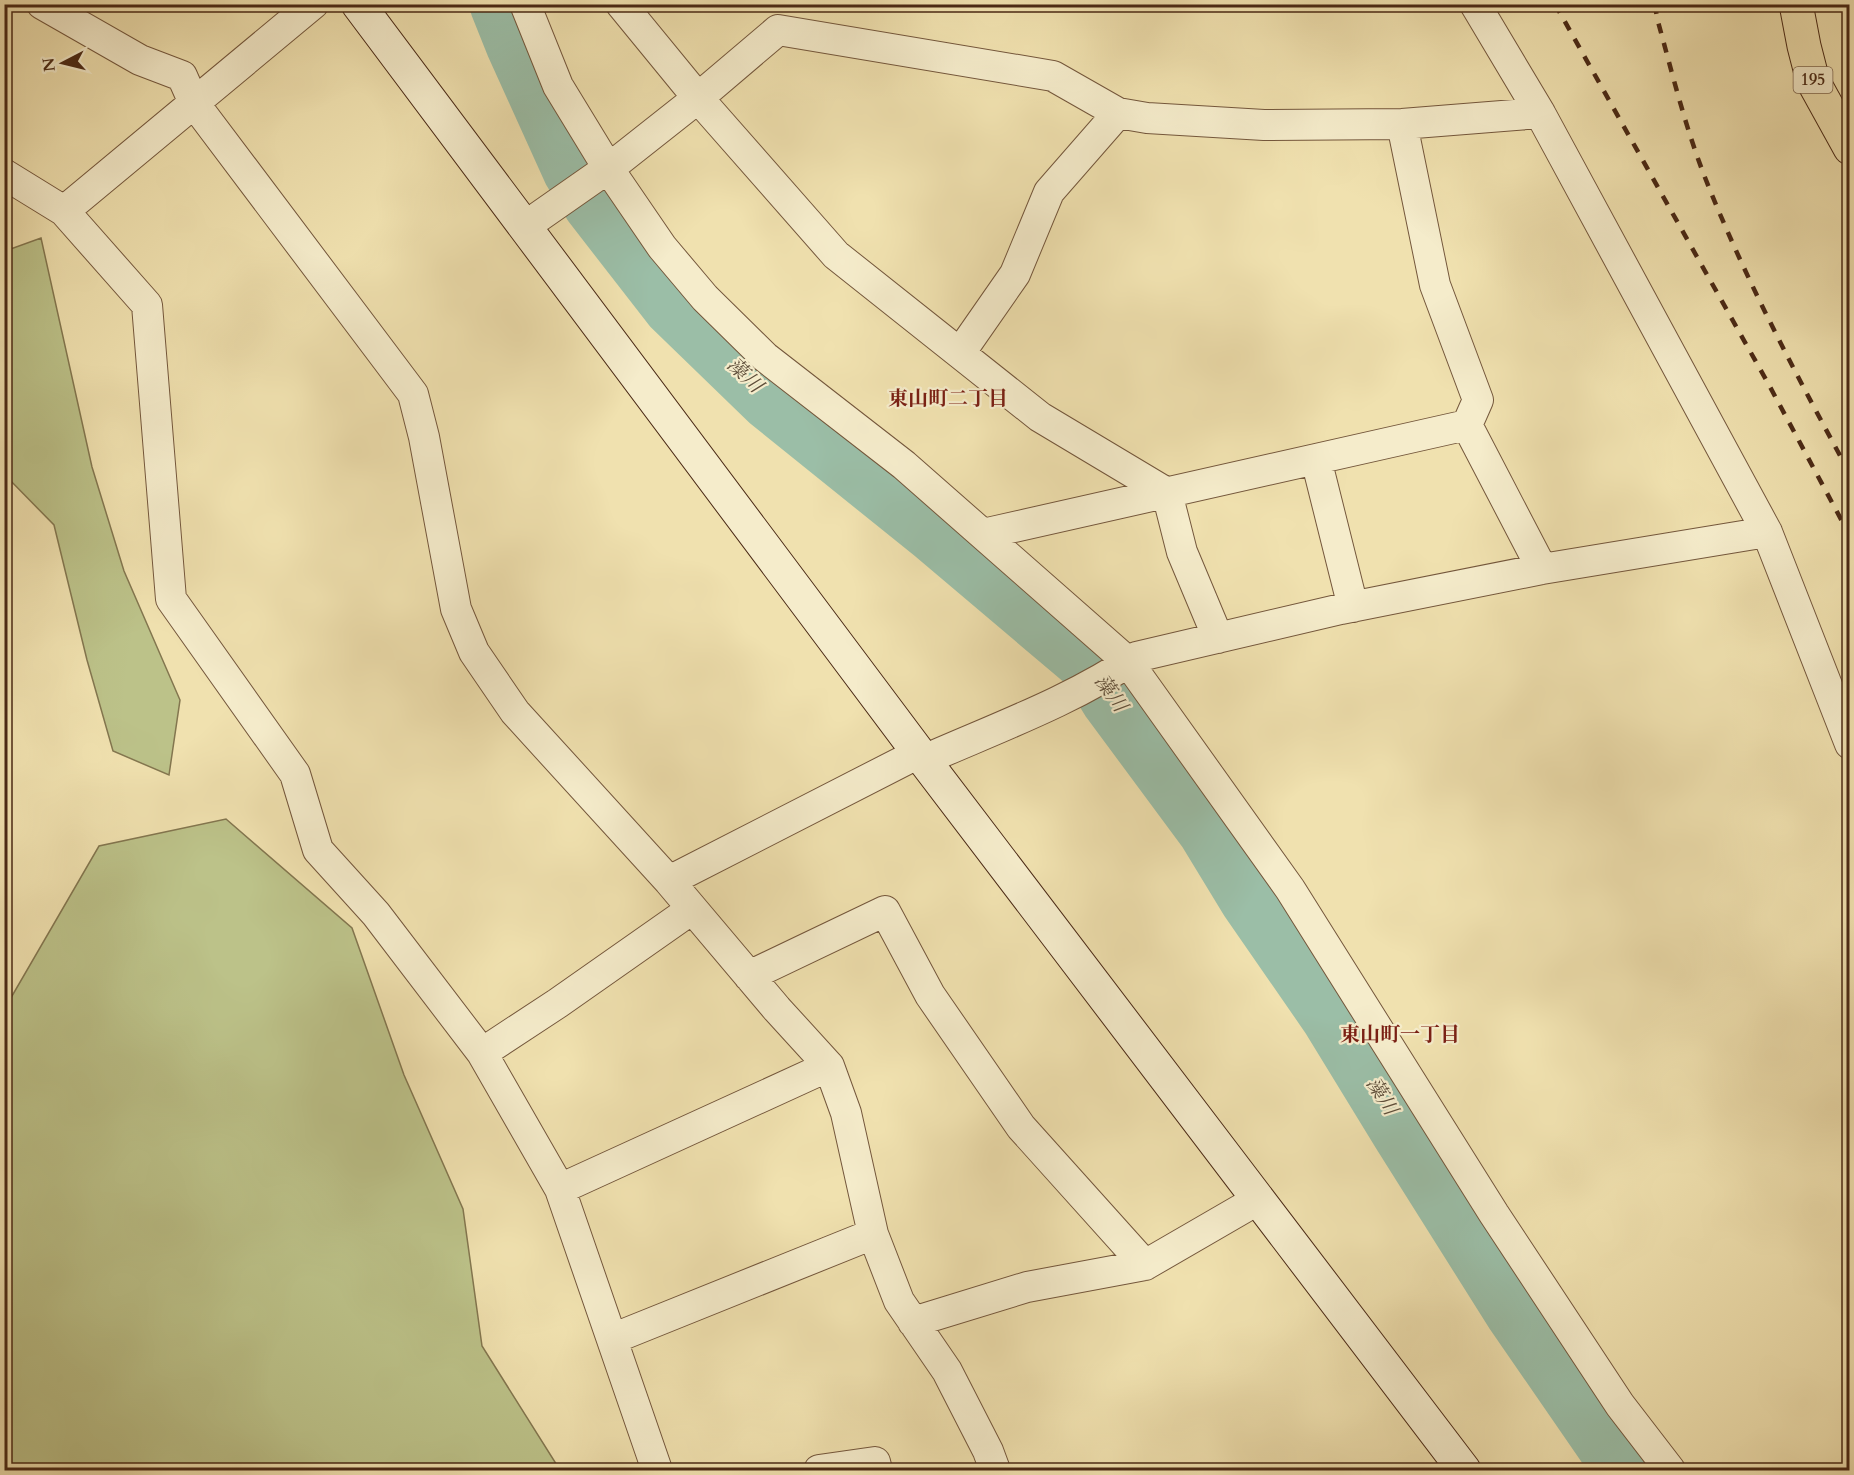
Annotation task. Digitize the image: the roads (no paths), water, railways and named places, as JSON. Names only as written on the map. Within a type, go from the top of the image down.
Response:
[{"type":"highway","name":"195","points":[[1796,4],[1814,81],[1850,148]]},
{"type":"street","points":[[42,4],[140,60],[183,76],[194,103],[413,394],[424,437],[456,609],[474,652],[515,712],[669,881],[829,1066],[846,1113],[873,1234],[899,1301],[947,1371],[988,1451],[995,1470]]},
{"type":"street","points":[[64,211],[313,4]]},
{"type":"street","points":[[358,4],[921,757],[1464,1470]]},
{"type":"street","points":[[525,4],[558,86],[603,171],[662,247],[712,306],[765,357],[904,465],[983,534],[1123,666],[1290,889],[1494,1214],[1620,1405],[1670,1470]]},
{"type":"street","points":[[621,4],[698,98],[836,255],[1040,417],[1167,493],[1182,552],[1218,638]]},
{"type":"street","points":[[1475,4],[1540,113],[1767,532],[1850,744]]},
{"type":"street","points":[[524,227],[603,171],[698,98],[778,30],[1053,76],[1118,113],[1147,118],[1264,125],[1402,124],[1540,113]]},
{"type":"street","points":[[960,353],[1015,274],[1049,192],[1118,113]]},
{"type":"street","points":[[1402,124],[1435,285],[1478,400],[1467,425]]},
{"type":"street","points":[[4,174],[64,211],[147,305],[171,599],[295,774],[318,850],[376,914],[482,1053],[560,1189],[657,1470]]},
{"type":"street","points":[[983,534],[1467,425]]},
{"type":"street","points":[[1467,425],[1542,569]]},
{"type":"street","points":[[1316,459],[1353,607]]},
{"type":"street","points":[[669,881],[921,757],[1056,702],[1136,657],[1353,607],[1542,569],[1767,532]]},
{"type":"street","points":[[482,1053],[692,909]]},
{"type":"street","points":[[749,976],[885,911],[930,995],[1021,1127],[1145,1265]]},
{"type":"street","points":[[560,1189],[829,1066]]},
{"type":"street","points":[[913,1322],[1027,1287],[1145,1265],[1259,1199]]},
{"type":"street","points":[[612,1339],[873,1234]]},
{"type":"street","points":[[819,1470],[875,1462],[877,1470]]},
{"type":"waterway","name":"藻川","points":[[501,4],[574,170],[594,203],[674,306],[770,399],[934,531],[1090,663],[1112,699],[1209,830],[1251,899],[1332,1016],[1515,1310],[1613,1452],[1628,1470]]},
{"type":"railway","points":[[1555,4],[1769,385],[1850,536]]},
{"type":"railway","points":[[1655,4],[1685,120],[1698,160],[1722,218],[1774,329],[1850,474]]},
{"type":"district","name":"東山町二丁目","points":[[948,398]]},
{"type":"district","name":"東山町一丁目","points":[[1400,1034]]}]
